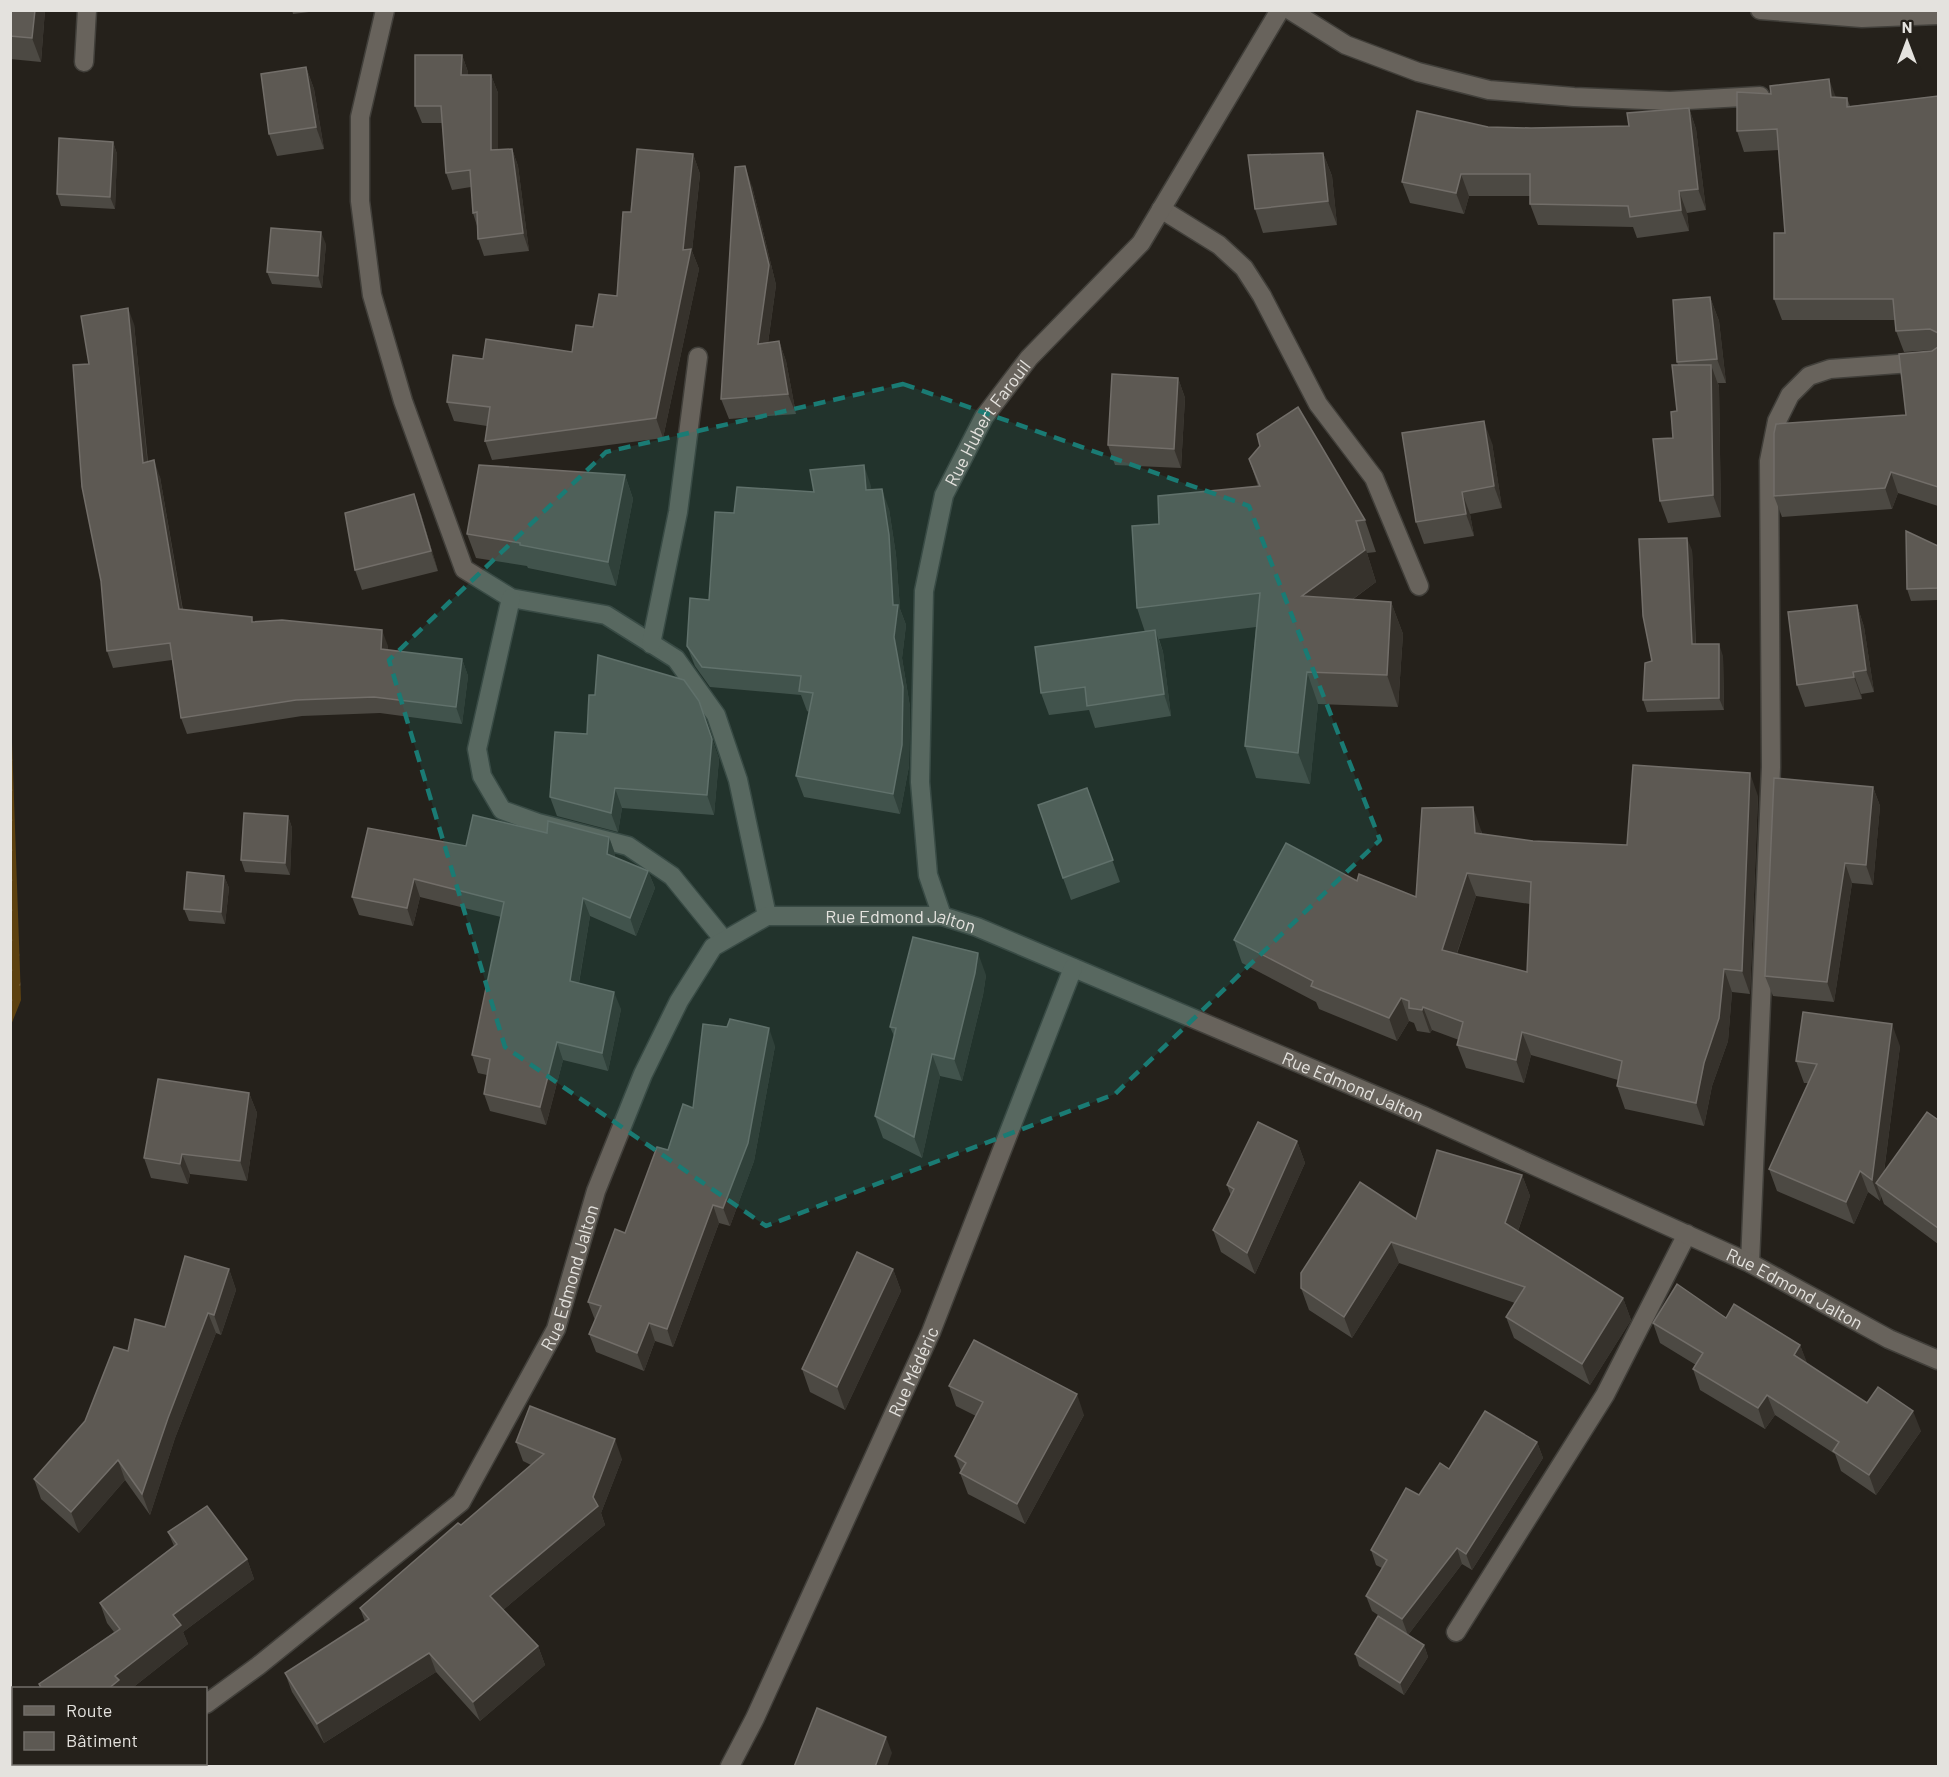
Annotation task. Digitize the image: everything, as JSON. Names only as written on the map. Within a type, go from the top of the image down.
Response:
[{"type":"street","points":[[84,63],[87,10]]},
{"type":"street","points":[[385,10],[360,117],[360,201],[372,295],[403,401],[464,569],[511,598],[606,615],[676,659],[716,716],[738,780],[767,916]]},
{"type":"street","name":"Rue Hubert Farouil","points":[[942,916],[927,875],[920,782],[924,591],[944,495],[984,417],[1029,358],[1141,243],[1280,10]]},
{"type":"street","points":[[1290,10],[1346,45],[1418,72],[1489,90],[1574,97],[1670,101],[1763,96]]},
{"type":"street","points":[[1760,10],[1862,18],[1938,15]]},
{"type":"street","points":[[1161,210],[1219,245],[1244,268],[1263,296],[1318,404],[1374,477],[1419,586]]},
{"type":"street","points":[[651,644],[678,512],[698,357]]},
{"type":"street","points":[[1750,1263],[1771,767],[1769,461],[1777,421],[1790,395],[1809,376],[1830,369],[1938,361]]},
{"type":"street","points":[[511,598],[477,749],[482,776],[502,810],[538,823],[628,846],[672,876],[724,940]]},
{"type":"street","name":"Rue Edmond Jalton","points":[[207,1703],[258,1666],[461,1502],[556,1329],[596,1191],[643,1074],[679,1001],[713,947],[767,916],[942,916],[977,927],[1424,1116],[1687,1234],[1750,1263],[1889,1339],[1938,1360]]},
{"type":"street","name":"Rue Médéric","points":[[730,1767],[760,1707],[932,1332],[1073,968]]},
{"type":"street","points":[[1456,1632],[1605,1395],[1687,1234]]},
{"type":"highlighted area","points":[[903,384],[1249,506],[1380,840],[1115,1094],[766,1226],[505,1047],[389,660],[606,452]]},
{"type":"green space","points":[[11,714],[21,1000],[10,1025]]},
{"type":"building","points":[[10,10],[35,10],[32,38],[10,36]]},
{"type":"building","points":[[415,55],[462,55],[461,75],[491,75],[491,150],[512,149],[523,233],[478,239],[477,212],[473,213],[470,170],[446,173],[441,106],[415,106]]},
{"type":"building","points":[[306,67],[316,127],[269,134],[261,74]]},
{"type":"building","points":[[1829,79],[1831,97],[1847,98],[1847,107],[1938,96],[1938,333],[1930,329],[1896,331],[1893,299],[1774,299],[1774,233],[1785,233],[1777,129],[1737,131],[1737,92],[1771,94],[1770,86]]},
{"type":"building","points":[[1689,108],[1698,189],[1679,191],[1681,210],[1630,217],[1628,206],[1530,204],[1530,174],[1461,174],[1456,193],[1402,182],[1417,111],[1488,127],[1531,128],[1629,126],[1627,113]]},
{"type":"building","points":[[59,138],[113,142],[110,197],[57,194]]},
{"type":"building","points":[[637,149],[693,154],[683,250],[691,249],[656,418],[485,441],[490,407],[447,402],[453,355],[483,359],[486,339],[572,352],[576,325],[593,327],[599,294],[617,296],[623,212],[631,212]]},
{"type":"building","points":[[1323,153],[1328,201],[1255,209],[1248,155]]},
{"type":"building","points":[[745,166],[769,265],[758,344],[779,341],[788,394],[721,399],[735,167]]},
{"type":"building","points":[[271,228],[321,232],[318,276],[267,272]]},
{"type":"building","points":[[1710,297],[1717,359],[1677,362],[1673,300]]},
{"type":"building","points":[[128,308],[143,463],[154,460],[179,609],[252,617],[252,622],[282,620],[382,630],[381,649],[462,659],[456,707],[374,697],[296,700],[181,718],[170,643],[107,651],[101,581],[82,487],[73,365],[89,364],[81,316]]},
{"type":"building","points":[[1938,347],[1938,487],[1891,472],[1885,488],[1774,496],[1776,424],[1906,415],[1899,354],[1932,351]]},
{"type":"building","points":[[1672,365],[1711,365],[1713,495],[1660,501],[1653,439],[1673,438],[1671,412],[1677,411]]},
{"type":"building","points":[[1112,374],[1178,378],[1174,449],[1108,445]]},
{"type":"building","points":[[1298,407],[1365,520],[1356,521],[1365,550],[1302,596],[1391,602],[1387,675],[1307,672],[1298,753],[1245,746],[1260,593],[1137,608],[1132,526],[1159,524],[1158,496],[1260,486],[1249,459],[1260,446],[1257,434]]},
{"type":"building","points":[[1484,421],[1494,486],[1462,492],[1466,514],[1416,522],[1402,433]]},
{"type":"building","points":[[479,465],[625,475],[608,562],[467,534]]},
{"type":"building","points":[[864,465],[866,490],[882,489],[889,535],[893,605],[898,605],[894,637],[903,687],[902,745],[893,794],[796,776],[813,693],[799,691],[801,676],[702,667],[687,646],[690,598],[709,600],[715,512],[734,513],[737,487],[814,492],[810,470]]},
{"type":"building","points":[[414,494],[431,551],[355,570],[345,513]]},
{"type":"building","points":[[1906,531],[1938,546],[1938,588],[1907,589]]},
{"type":"building","points":[[1687,538],[1692,644],[1719,644],[1719,698],[1643,700],[1645,663],[1652,661],[1643,616],[1639,539]]},
{"type":"building","points":[[1857,605],[1866,670],[1853,672],[1854,677],[1797,685],[1788,612]]},
{"type":"building","points":[[1155,630],[1164,694],[1087,706],[1085,687],[1041,693],[1035,647]]},
{"type":"building","points":[[598,655],[684,680],[699,701],[712,739],[707,795],[615,788],[611,813],[550,797],[555,732],[587,734],[589,695],[595,695]]},
{"type":"building","points":[[1633,765],[1750,773],[1742,971],[1724,969],[1719,1018],[1704,1063],[1696,1103],[1617,1086],[1622,1061],[1522,1032],[1516,1060],[1457,1045],[1463,1022],[1423,1007],[1422,1010],[1409,1008],[1409,1001],[1401,998],[1389,1018],[1311,986],[1313,981],[1234,940],[1286,843],[1357,881],[1359,874],[1416,897],[1422,808],[1473,807],[1475,833],[1533,841],[1627,845]],"holes":[[[1467,873],[1531,882],[1527,972],[1442,950]]]},
{"type":"building","points":[[1774,778],[1873,787],[1866,865],[1845,863],[1827,982],[1765,976]]},
{"type":"building","points":[[1087,788],[1113,860],[1063,878],[1038,805]]},
{"type":"building","points":[[244,813],[288,816],[285,863],[241,860]]},
{"type":"building","points":[[473,815],[547,833],[548,821],[609,837],[607,854],[648,871],[630,918],[583,898],[570,981],[614,992],[602,1053],[557,1042],[540,1107],[484,1094],[490,1059],[472,1055],[504,902],[414,879],[407,908],[352,897],[368,828],[466,846]]},
{"type":"building","points":[[187,872],[224,876],[221,912],[184,909]]},
{"type":"building","points":[[913,937],[978,953],[954,1059],[932,1054],[914,1137],[875,1116],[896,1028],[890,1027]]},
{"type":"building","points":[[1803,1012],[1892,1024],[1872,1180],[1860,1171],[1846,1202],[1769,1169],[1817,1064],[1796,1061]]},
{"type":"building","points":[[730,1019],[769,1028],[748,1143],[723,1208],[713,1205],[667,1329],[649,1323],[637,1353],[589,1334],[601,1306],[588,1302],[615,1229],[625,1233],[657,1147],[668,1150],[683,1104],[693,1108],[703,1024],[727,1027]]},
{"type":"building","points":[[158,1079],[249,1093],[240,1161],[182,1154],[180,1164],[144,1158]]},
{"type":"building","points":[[1927,1112],[1938,1120],[1938,1228],[1876,1183]]},
{"type":"building","points":[[1258,1122],[1297,1141],[1247,1253],[1213,1230],[1234,1189],[1227,1185]]},
{"type":"building","points":[[1437,1150],[1522,1175],[1505,1223],[1623,1298],[1582,1364],[1506,1317],[1525,1287],[1391,1242],[1344,1317],[1301,1288],[1301,1273],[1360,1182],[1416,1219]]},
{"type":"building","points":[[857,1252],[893,1269],[837,1387],[802,1369]]},
{"type":"building","points":[[185,1256],[229,1269],[214,1315],[208,1313],[142,1494],[118,1460],[71,1512],[34,1479],[85,1421],[114,1347],[128,1351],[135,1319],[165,1327]]},
{"type":"building","points":[[1677,1284],[1726,1318],[1734,1304],[1800,1345],[1794,1355],[1867,1403],[1878,1387],[1913,1411],[1869,1475],[1833,1451],[1839,1442],[1767,1395],[1758,1408],[1693,1369],[1703,1353],[1653,1323]]},
{"type":"building","points":[[974,1340],[1077,1394],[1017,1504],[960,1473],[966,1463],[955,1456],[983,1402],[949,1386]]},
{"type":"building","points":[[530,1406],[615,1439],[593,1497],[598,1506],[490,1596],[538,1646],[473,1702],[429,1653],[317,1724],[285,1673],[369,1619],[360,1608],[458,1523],[461,1525],[544,1454],[516,1442]]},
{"type":"building","points":[[1485,1411],[1537,1442],[1466,1554],[1457,1548],[1402,1619],[1366,1596],[1387,1560],[1371,1550],[1406,1488],[1419,1495],[1440,1463],[1449,1469]]},
{"type":"building","points":[[207,1506],[247,1559],[173,1615],[181,1625],[115,1676],[119,1680],[110,1687],[41,1687],[39,1684],[120,1629],[100,1603],[177,1544],[168,1532]]},
{"type":"building","points":[[1378,1616],[1424,1645],[1400,1683],[1355,1654]]},
{"type":"building","points":[[817,1708],[886,1737],[875,1767],[794,1767]]},
{"type":"building","points":[[164,1765],[203,1765],[204,1767],[161,1767]]}]
